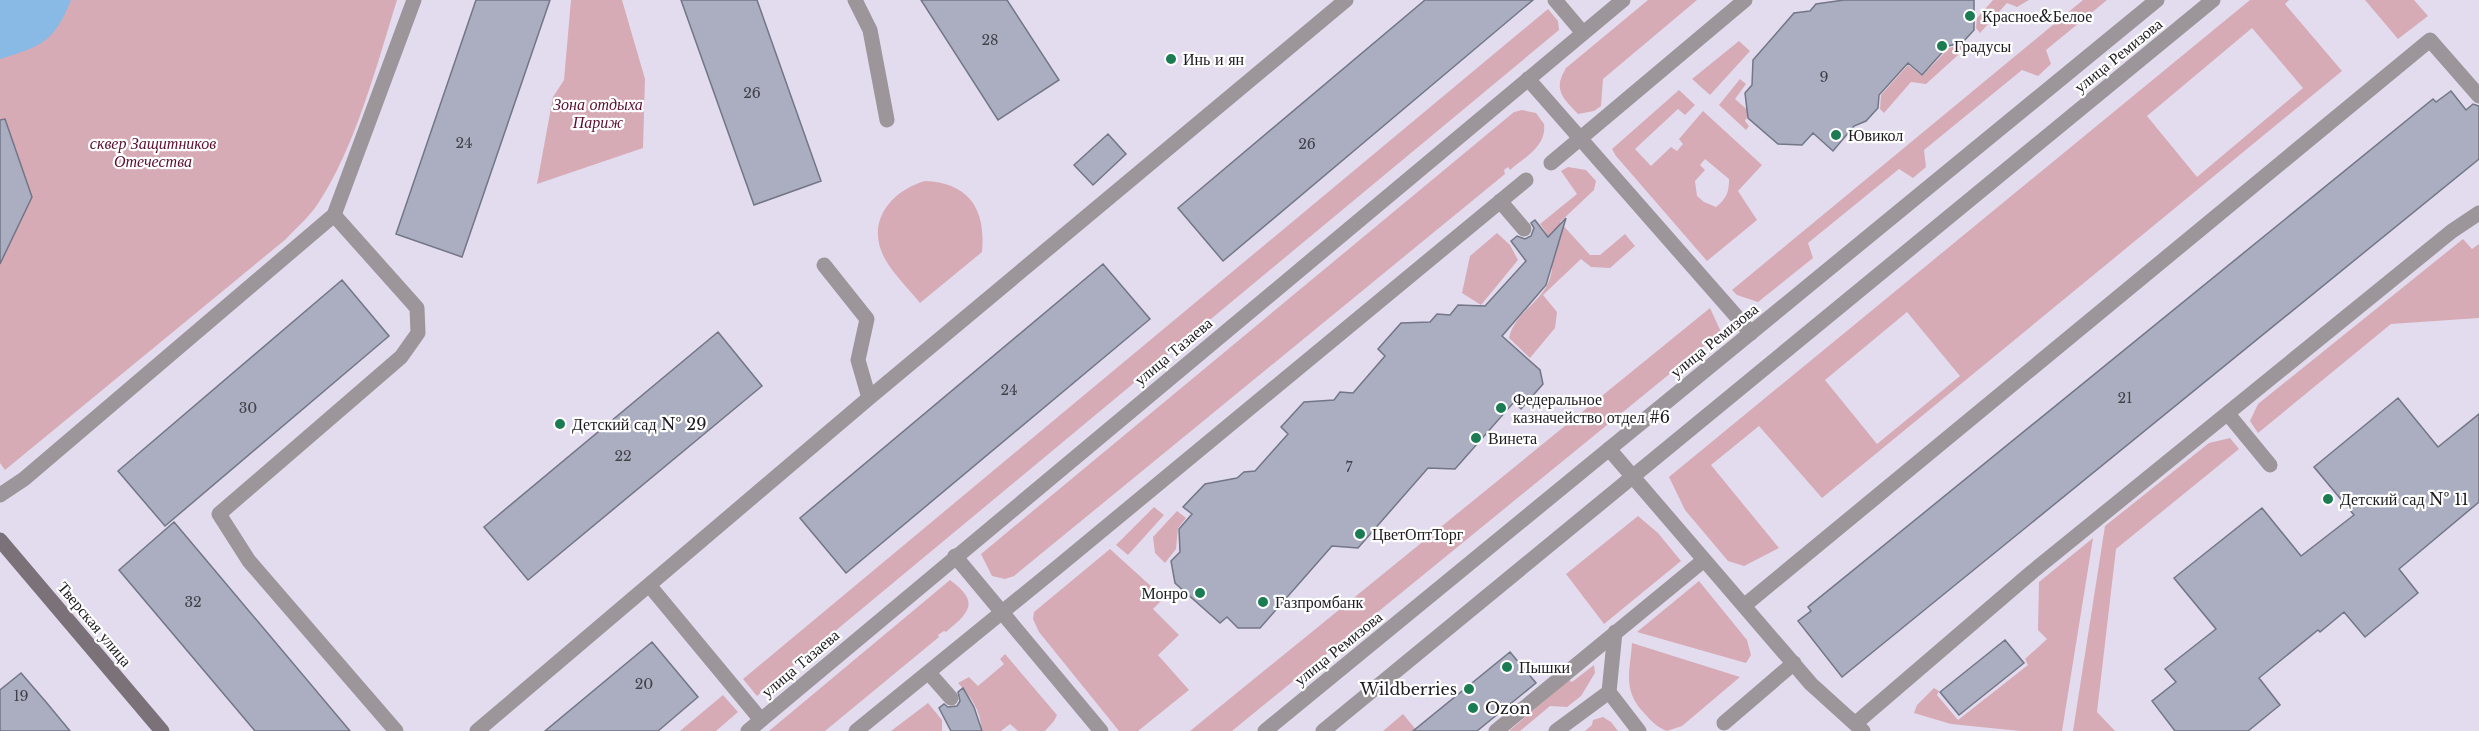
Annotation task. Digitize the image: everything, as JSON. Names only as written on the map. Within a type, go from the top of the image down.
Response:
[{"type":"street","points":[[0,495],[24,479],[334,215],[414,0]]},
{"type":"street","points":[[855,0],[870,30],[886,120]]},
{"type":"street","points":[[477,731],[869,398],[1346,0]]},
{"type":"street","points":[[1555,0],[1583,33]]},
{"type":"street","name":"улица Тазаева","points":[[747,731],[1623,0]]},
{"type":"street","points":[[1551,163],[1745,0]]},
{"type":"street","name":"улица Ремизова","points":[[1265,731],[2157,0]]},
{"type":"street","name":"улица Ремизова","points":[[1323,731],[2213,0]]},
{"type":"street","points":[[1745,605],[2430,40],[2479,96]]},
{"type":"street","points":[[1528,79],[1750,333]]},
{"type":"street","points":[[856,731],[1526,180]]},
{"type":"street","points":[[1500,201],[1524,230]]},
{"type":"street","points":[[1609,449],[1811,684],[1859,727],[2031,572],[2452,231],[2479,213]]},
{"type":"street","points":[[334,215],[417,308],[418,333],[401,357],[219,514],[249,561],[396,731]]},
{"type":"street","points":[[824,266],[867,318],[858,360],[869,398]]},
{"type":"street","points":[[2228,414],[2270,465]]},
{"type":"street","name":"Тверская улица","points":[[0,540],[162,731]]},
{"type":"street","points":[[955,556],[1101,731]]},
{"type":"street","points":[[1496,731],[1704,560]]},
{"type":"street","points":[[649,585],[760,720]]},
{"type":"street","points":[[1615,632],[1609,692],[1639,731]]},
{"type":"street","points":[[1724,723],[1794,663]]},
{"type":"street","points":[[929,673],[951,698]]},
{"type":"street","points":[[1556,731],[1609,692]]},
{"type":"green space","name":"сквер Защитников Отечества","points":[[0,0],[397,0],[354,132],[331,183],[310,214],[286,239],[5,470],[0,463]]},
{"type":"green space","name":"Зона отдыха Париж","points":[[571,0],[622,0],[645,79],[643,148],[537,184],[553,97],[564,80]]},
{"type":"green space","points":[[1648,0],[1697,0],[1603,79],[1601,106],[1594,111],[1578,114],[1561,93],[1560,82],[1566,68]]},
{"type":"green space","points":[[1993,0],[2029,0],[2017,7],[2007,3],[1980,33],[1976,28],[1977,18]]},
{"type":"green space","points":[[2083,0],[2107,0],[2046,50],[2051,64],[2038,76],[2022,70],[1924,150],[1926,167],[1913,178],[1899,169],[1808,243],[1813,258],[1758,302],[1737,295],[1732,290]]},
{"type":"green space","points":[[2250,0],[2289,0],[2285,4],[2342,71],[1822,498],[1759,426],[1711,465],[1779,548],[1744,566],[1728,561],[1685,510],[1669,477]],"holes":[[[2252,28],[2303,88],[2197,177],[2147,116]],[[1907,312],[1960,376],[1877,444],[1825,380]]]},
{"type":"green space","points":[[2365,0],[2414,0],[2428,16],[2398,39]]},
{"type":"green space","points":[[1548,9],[1558,21],[1559,30],[757,696],[743,679]]},
{"type":"green space","points":[[1739,41],[1750,51],[1710,95],[1692,79]]},
{"type":"green space","points":[[1961,45],[1967,47],[1926,84],[1911,82],[1884,113],[1880,109],[1881,95],[1908,65],[1922,76],[1949,48]]},
{"type":"green space","points":[[1740,79],[1746,84],[1735,99],[1750,112],[1745,121],[1749,126],[1746,130],[1719,105]]},
{"type":"green space","points":[[1679,90],[1695,105],[1685,115],[1678,109],[1635,149],[1651,166],[1671,147],[1677,151],[1683,144],[1679,139],[1703,111],[1762,165],[1738,191],[1757,220],[1707,261],[1612,149]],"holes":[[[1705,159],[1729,179],[1727,194],[1716,207],[1697,196],[1695,181],[1705,170],[1700,165]]]},
{"type":"green space","points":[[1522,110],[1536,113],[1544,124],[1544,132],[1539,145],[1528,156],[1510,170],[1508,167],[1504,170],[1505,174],[1014,576],[1005,579],[992,576],[981,554],[1514,112]]},
{"type":"green space","points":[[1568,167],[1586,170],[1596,181],[1594,190],[1560,222],[1590,255],[1600,255],[1625,234],[1635,246],[1610,268],[1591,267],[1581,259],[1543,295],[1557,312],[1555,328],[1530,358],[1509,338],[1520,317],[1549,282],[1552,254],[1548,238],[1540,224],[1577,194],[1561,171]]},
{"type":"green space","points":[[925,181],[941,183],[964,193],[978,212],[983,237],[982,252],[920,303],[885,259],[878,233],[884,210],[892,201],[901,192]]},
{"type":"green space","points":[[1497,233],[1510,245],[1518,260],[1481,305],[1462,293],[1470,256]]},
{"type":"green space","points":[[2463,239],[2472,249],[2479,244],[2479,318],[2391,324],[2258,433],[2250,421],[2258,404]]},
{"type":"green space","points":[[1710,308],[1721,332],[1232,731],[1190,731]]},
{"type":"green space","points":[[2230,438],[2239,449],[2116,549],[2097,712],[2115,731],[2073,731],[2105,526],[2209,443]]},
{"type":"green space","points":[[1154,507],[1164,515],[1128,555],[1116,545]]},
{"type":"green space","points":[[1177,511],[1186,518],[1178,528],[1176,549],[1165,563],[1155,553],[1153,537]]},
{"type":"green space","points":[[1638,516],[1658,533],[1681,561],[1604,624],[1566,574]]},
{"type":"green space","points":[[2093,538],[2062,731],[2020,731],[1951,724],[1914,713],[1917,705],[1934,688],[1939,691],[1937,695],[1958,720],[2028,665],[2025,659],[2047,639],[2038,630],[2039,582]]},
{"type":"green space","points":[[1110,549],[1164,598],[1153,609],[1179,635],[1158,655],[1189,690],[1138,731],[1119,731],[1039,632],[1033,619],[1034,612]]},
{"type":"green space","points":[[950,580],[965,595],[968,607],[961,619],[946,632],[938,635],[939,637],[825,731],[769,731]]},
{"type":"green space","points":[[1699,581],[1747,640],[1751,655],[1746,663],[1637,632]]},
{"type":"green space","points":[[1632,643],[1740,677],[1682,726],[1667,731],[1650,719],[1633,697],[1629,681]]},
{"type":"green space","points":[[1005,654],[1057,715],[1045,731],[1018,731],[1010,724],[1001,731],[981,731],[980,717],[975,705],[958,683],[969,677],[978,686],[1004,664],[1000,659]]},
{"type":"green space","points":[[1594,665],[1595,673],[1581,696],[1567,707],[1550,706],[1520,731],[1509,731],[1569,680],[1572,682]]},
{"type":"green space","points":[[723,695],[738,712],[716,731],[680,731]]},
{"type":"green space","points":[[928,703],[942,720],[942,731],[891,731]]},
{"type":"green space","points":[[1403,714],[1417,731],[1383,731]]},
{"type":"green space","points":[[1603,717],[1611,722],[1618,731],[1585,731],[1592,725],[1593,720]]},
{"type":"water","points":[[0,0],[71,0],[59,25],[45,40],[36,46],[0,59]]},
{"type":"building","points":[[476,0],[550,0],[462,257],[396,234]]},
{"type":"building","points":[[681,0],[757,0],[821,181],[754,205]]},
{"type":"building","points":[[921,0],[1007,0],[1059,80],[998,120]]},
{"type":"building","points":[[1425,0],[1533,0],[1223,261],[1178,208]]},
{"type":"building","points":[[1844,0],[1974,0],[1974,30],[1962,43],[1948,46],[1922,75],[1908,63],[1879,95],[1878,108],[1866,121],[1854,126],[1833,151],[1813,133],[1802,145],[1778,144],[1748,118],[1745,93],[1752,85],[1753,60],[1794,13],[1810,11],[1816,4]]},
{"type":"building","points":[[2451,91],[2466,110],[2473,104],[2479,106],[2479,159],[1842,677],[1798,621],[1811,611],[1808,607],[2433,99],[2436,102]]},
{"type":"building","points":[[5,119],[32,197],[0,264],[0,120]]},
{"type":"building","points":[[1108,134],[1126,154],[1093,185],[1074,165]]},
{"type":"building","points":[[1566,218],[1546,285],[1502,336],[1540,370],[1543,384],[1521,409],[1514,402],[1455,469],[1428,468],[1358,548],[1332,546],[1260,628],[1238,628],[1227,617],[1220,623],[1175,583],[1171,561],[1180,552],[1179,529],[1192,514],[1183,507],[1205,484],[1237,478],[1244,472],[1255,471],[1288,434],[1281,427],[1304,402],[1334,400],[1340,392],[1353,393],[1385,356],[1378,349],[1401,323],[1430,322],[1437,314],[1450,315],[1458,305],[1485,306],[1526,261],[1511,241],[1517,236],[1525,239],[1531,236],[1534,228],[1531,223],[1535,220],[1548,237]]},
{"type":"building","points":[[1103,264],[1150,319],[846,573],[800,518]]},
{"type":"building","points":[[342,280],[389,336],[165,526],[118,471]]},
{"type":"building","points":[[718,332],[762,386],[528,580],[484,527]]},
{"type":"building","points":[[2398,398],[2438,447],[2479,414],[2479,502],[2399,569],[2418,593],[2365,637],[2344,612],[2259,678],[2280,705],[2248,731],[2175,731],[2152,701],[2176,682],[2165,669],[2216,629],[2174,578],[2262,508],[2301,556],[2354,515],[2314,467]]},
{"type":"building","points":[[174,522],[350,731],[255,731],[119,570]]},
{"type":"building","points":[[2005,640],[2024,663],[1959,715],[1940,692]]},
{"type":"building","points":[[652,642],[698,697],[658,731],[545,731]]},
{"type":"building","points":[[1510,652],[1536,683],[1477,731],[1413,731]]},
{"type":"building","points":[[21,673],[70,731],[0,731],[0,690]]},
{"type":"building","points":[[963,688],[974,707],[982,731],[951,731],[939,708],[944,704],[948,707],[957,706],[960,701],[958,692]]},
{"type":"place","name":"Красное&Белое","points":[[1970,16]]},
{"type":"place","name":"Градусы","points":[[1942,46]]},
{"type":"place","name":"Инь и ян","points":[[1171,59]]},
{"type":"place","name":"Ювикол","points":[[1836,135]]},
{"type":"place","name":"Федеральное казначейство отдел #6","points":[[1501,408]]},
{"type":"place","name":"Детский сад № 29","points":[[560,424]]},
{"type":"place","name":"Винета","points":[[1476,438]]},
{"type":"place","name":"Детский сад № 11","points":[[2328,499]]},
{"type":"place","name":"ЦветОптТорг","points":[[1360,534]]},
{"type":"place","name":"Монро","points":[[1200,593]]},
{"type":"place","name":"Газпромбанк","points":[[1263,602]]},
{"type":"place","name":"Пышки","points":[[1507,667]]},
{"type":"place","name":"Wildberries","points":[[1469,689]]},
{"type":"place","name":"Ozon","points":[[1473,708]]}]
